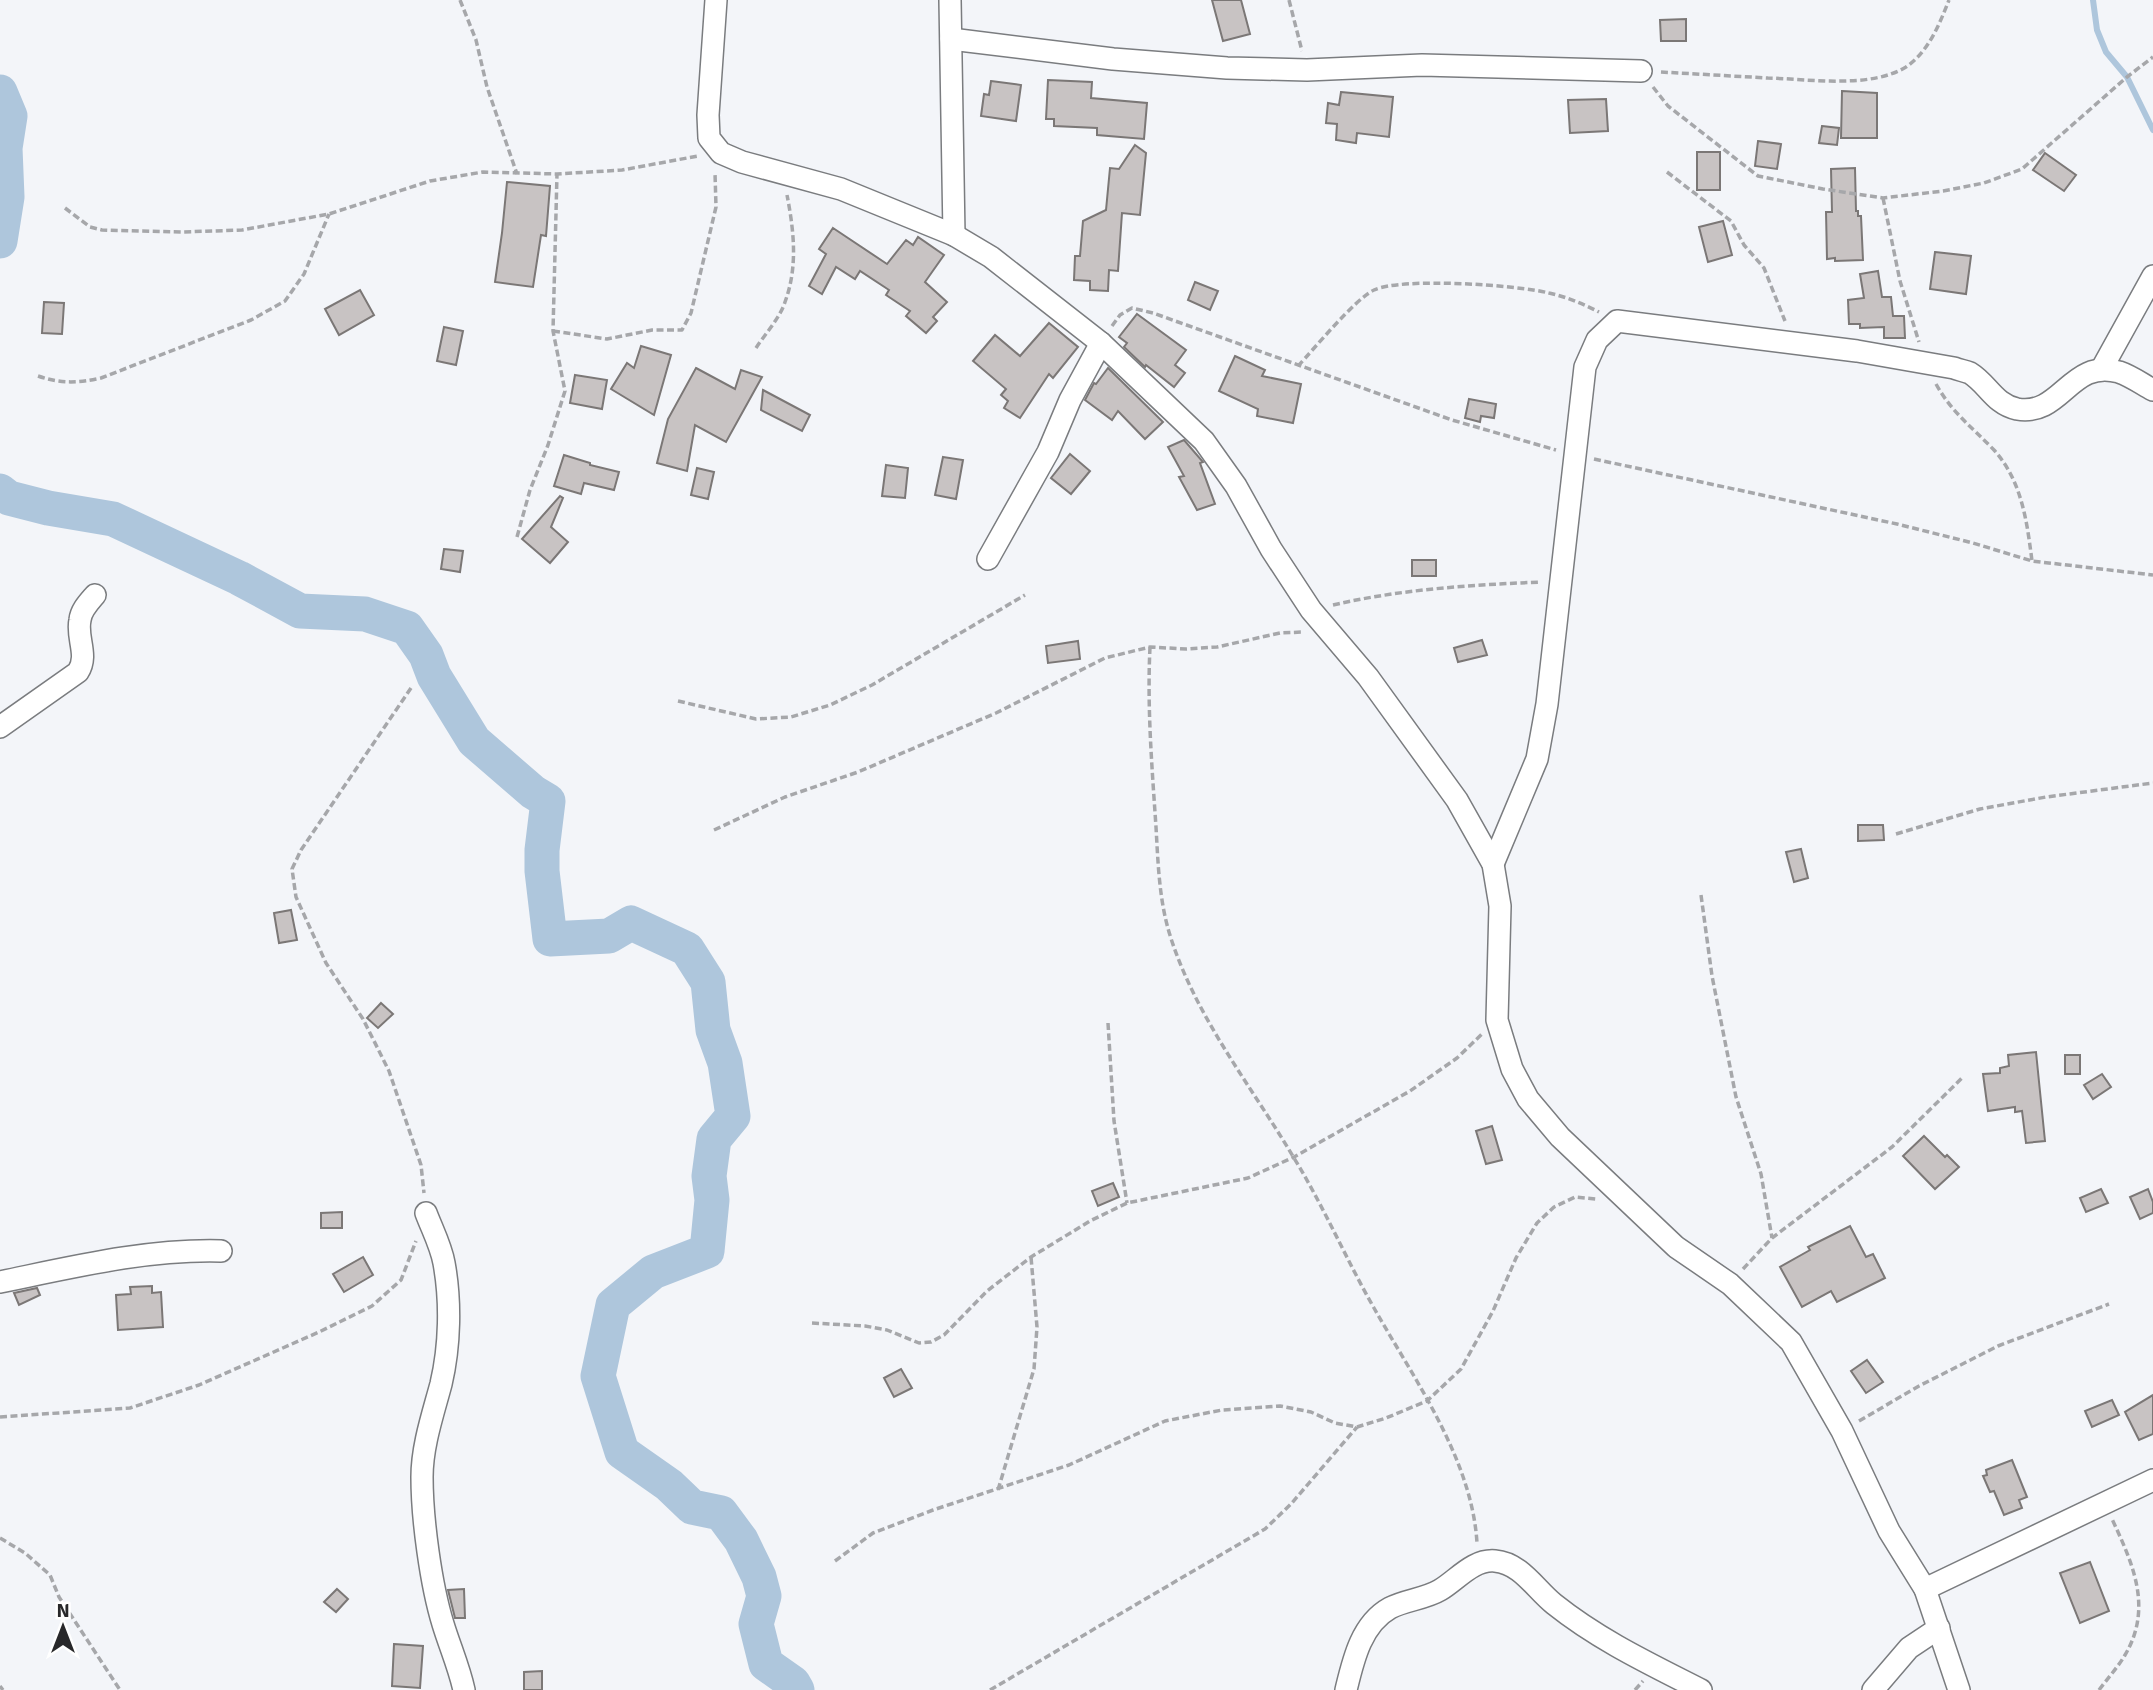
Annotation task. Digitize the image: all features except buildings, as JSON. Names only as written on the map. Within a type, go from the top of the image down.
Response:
[{"type":"street","points":[[716,0],[708,115],[709,138],[716,153],[841,188],[954,235],[990,257],[1101,343],[1204,441],[1236,486],[1271,549],[1311,610],[1368,677],[1457,800],[1493,864],[1500,906],[1497,1020],[1512,1069],[1528,1099],[1560,1137],[1629,1204],[1676,1247],[1730,1284],[1791,1342],[1842,1431],[1889,1531],[1925,1589],[1959,1690]]},
{"type":"street","points":[[950,0],[954,235]]},
{"type":"street","points":[[951,39],[1113,59],[1227,68],[1307,70],[1422,65],[1641,71]]},
{"type":"street","points":[[2101,370],[2153,276]]},
{"type":"street","points":[[1493,864],[1537,759],[1549,691],[1584,367],[1597,340],[1616,321],[1857,351],[1925,363],[1969,373],[2001,403],[2018,409],[2037,408],[2051,403],[2074,380],[2086,373],[2101,370],[2120,373],[2153,390]]},
{"type":"street","points":[[988,559],[1048,452],[1070,400],[1101,343]]},
{"type":"street","points":[[0,727],[78,672],[83,654],[80,619],[95,595]]},
{"type":"street","points":[[426,1213],[444,1261],[448,1298],[448,1346],[431,1418],[422,1476],[434,1585],[464,1690]]},
{"type":"street","points":[[0,1282],[145,1255],[183,1250],[221,1251]]},
{"type":"street","points":[[1925,1589],[2153,1480]]},
{"type":"street","points":[[1346,1690],[1354,1657],[1370,1625],[1390,1609],[1439,1591],[1479,1563],[1495,1561],[1516,1568],[1548,1599],[1585,1628],[1701,1690]]},
{"type":"street","points":[[1873,1690],[1909,1648],[1939,1628]]},
{"type":"path","points":[[460,0],[476,40],[486,87],[517,174]]},
{"type":"path","points":[[1289,0],[1307,70]]},
{"type":"path","points":[[1641,71],[1844,81],[1887,76],[1906,66],[1924,51],[1949,0]]},
{"type":"path","points":[[1641,71],[1668,106],[1758,176],[1883,198],[1984,183],[2022,169],[2153,57]]},
{"type":"path","points":[[65,208],[90,227],[102,230],[242,230],[329,214],[430,181],[483,172],[557,174],[622,170],[716,153],[716,207],[691,313],[682,330],[652,330],[607,339],[553,331]]},
{"type":"path","points":[[756,348],[785,304],[792,275],[795,234],[783,172]]},
{"type":"path","points":[[1667,172],[1731,221],[1744,245],[1764,268],[1797,345]]},
{"type":"path","points":[[517,537],[530,490],[565,391],[553,331],[557,174]]},
{"type":"path","points":[[1883,198],[1900,281],[1925,363],[1949,405],[1994,451],[2012,475],[2025,512],[2032,561]]},
{"type":"path","points":[[38,376],[57,383],[101,377],[251,320],[285,301],[304,274],[329,214]]},
{"type":"path","points":[[1298,366],[1373,290],[1399,284],[1515,287],[1583,303],[1616,321]]},
{"type":"path","points":[[1101,343],[1120,314],[1132,308],[1153,313],[1452,420],[1574,455],[1884,522],[1973,543],[2032,561],[2153,576]]},
{"type":"path","points":[[1311,610],[1402,592],[1470,585],[1559,581]]},
{"type":"path","points":[[678,701],[755,719],[791,717],[817,709],[872,685],[1025,595]]},
{"type":"path","points":[[714,830],[785,797],[858,772],[996,713],[1105,658],[1150,647],[1217,647],[1280,633],[1333,634]]},
{"type":"path","points":[[1150,647],[1149,739],[1161,889],[1169,933],[1212,1028],[1323,1207],[1370,1301],[1427,1401],[1464,1477],[1476,1523],[1479,1563]]},
{"type":"path","points":[[0,1417],[130,1408],[199,1385],[372,1306],[401,1280],[426,1213],[421,1165],[389,1070],[363,1019],[326,963],[296,897],[292,869],[301,850],[411,688]]},
{"type":"path","points":[[1896,834],[1980,809],[2153,783]]},
{"type":"path","points":[[1701,895],[1712,976],[1736,1097],[1761,1174],[1772,1238]]},
{"type":"path","points":[[812,1323],[865,1325],[926,1344],[944,1335],[987,1291],[1031,1257],[1090,1221],[1127,1203],[1248,1178],[1294,1157],[1410,1091],[1457,1058],[1497,1020]]},
{"type":"path","points":[[1108,1023],[1114,1121],[1127,1203]]},
{"type":"path","points":[[1730,1284],[1772,1238],[1892,1147],[1962,1078]]},
{"type":"path","points":[[835,1561],[873,1533],[1069,1465],[1165,1421],[1222,1410],[1280,1406],[1311,1412],[1335,1423],[1357,1427],[1427,1401],[1461,1369],[1493,1311],[1516,1258],[1537,1223],[1555,1207],[1575,1197],[1629,1204]]},
{"type":"path","points":[[998,1490],[1034,1369],[1037,1327],[1031,1257]]},
{"type":"path","points":[[1842,1431],[1919,1386],[1998,1346],[2109,1304]]},
{"type":"path","points":[[990,1690],[1265,1529],[1299,1495],[1357,1427]]},
{"type":"path","points":[[2099,1690],[2127,1653],[2139,1616],[2138,1582],[2105,1504]]},
{"type":"path","points":[[0,1538],[25,1553],[50,1575],[59,1597],[120,1690]]},
{"type":"path","points":[[0,1686],[4,1690]]},
{"type":"waterway","points":[[2093,0],[2097,30],[2106,52],[2127,77],[2153,130]]},
{"type":"waterway","points":[[0,92],[10,116],[5,148],[7,197],[0,241]]},
{"type":"waterway","points":[[0,491],[9,498],[48,508],[113,519],[239,578],[300,611],[365,614],[407,628],[426,655],[434,676],[474,741],[533,792],[548,801],[542,871],[550,939],[609,936],[631,923],[687,949],[708,982],[713,1030],[725,1063],[733,1116],[714,1139],[709,1176],[712,1200],[707,1251],[653,1272],[613,1305],[598,1376],[622,1452],[669,1485],[692,1507],[721,1513],[741,1540],[759,1577],[764,1596],[756,1624],[766,1664],[793,1683],[797,1690]]}]
